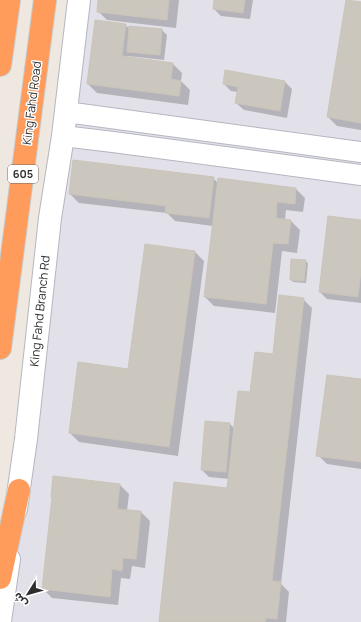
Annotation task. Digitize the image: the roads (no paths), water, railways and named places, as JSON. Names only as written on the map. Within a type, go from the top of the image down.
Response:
[{"type":"highway","points":[[0,65],[9,0]]},
{"type":"highway","name":"King Fahd Road","points":[[0,348],[45,0]]},
{"type":"highway","points":[[0,578],[19,490]]},
{"type":"main road","name":"King Fahd Branch Rd","points":[[0,621],[26,440],[50,218],[63,136],[79,0]]},
{"type":"street","points":[[66,112],[361,152]]},
{"type":"street","points":[[63,136],[361,175]]},
{"type":"street","points":[[308,168],[312,146]]}]
